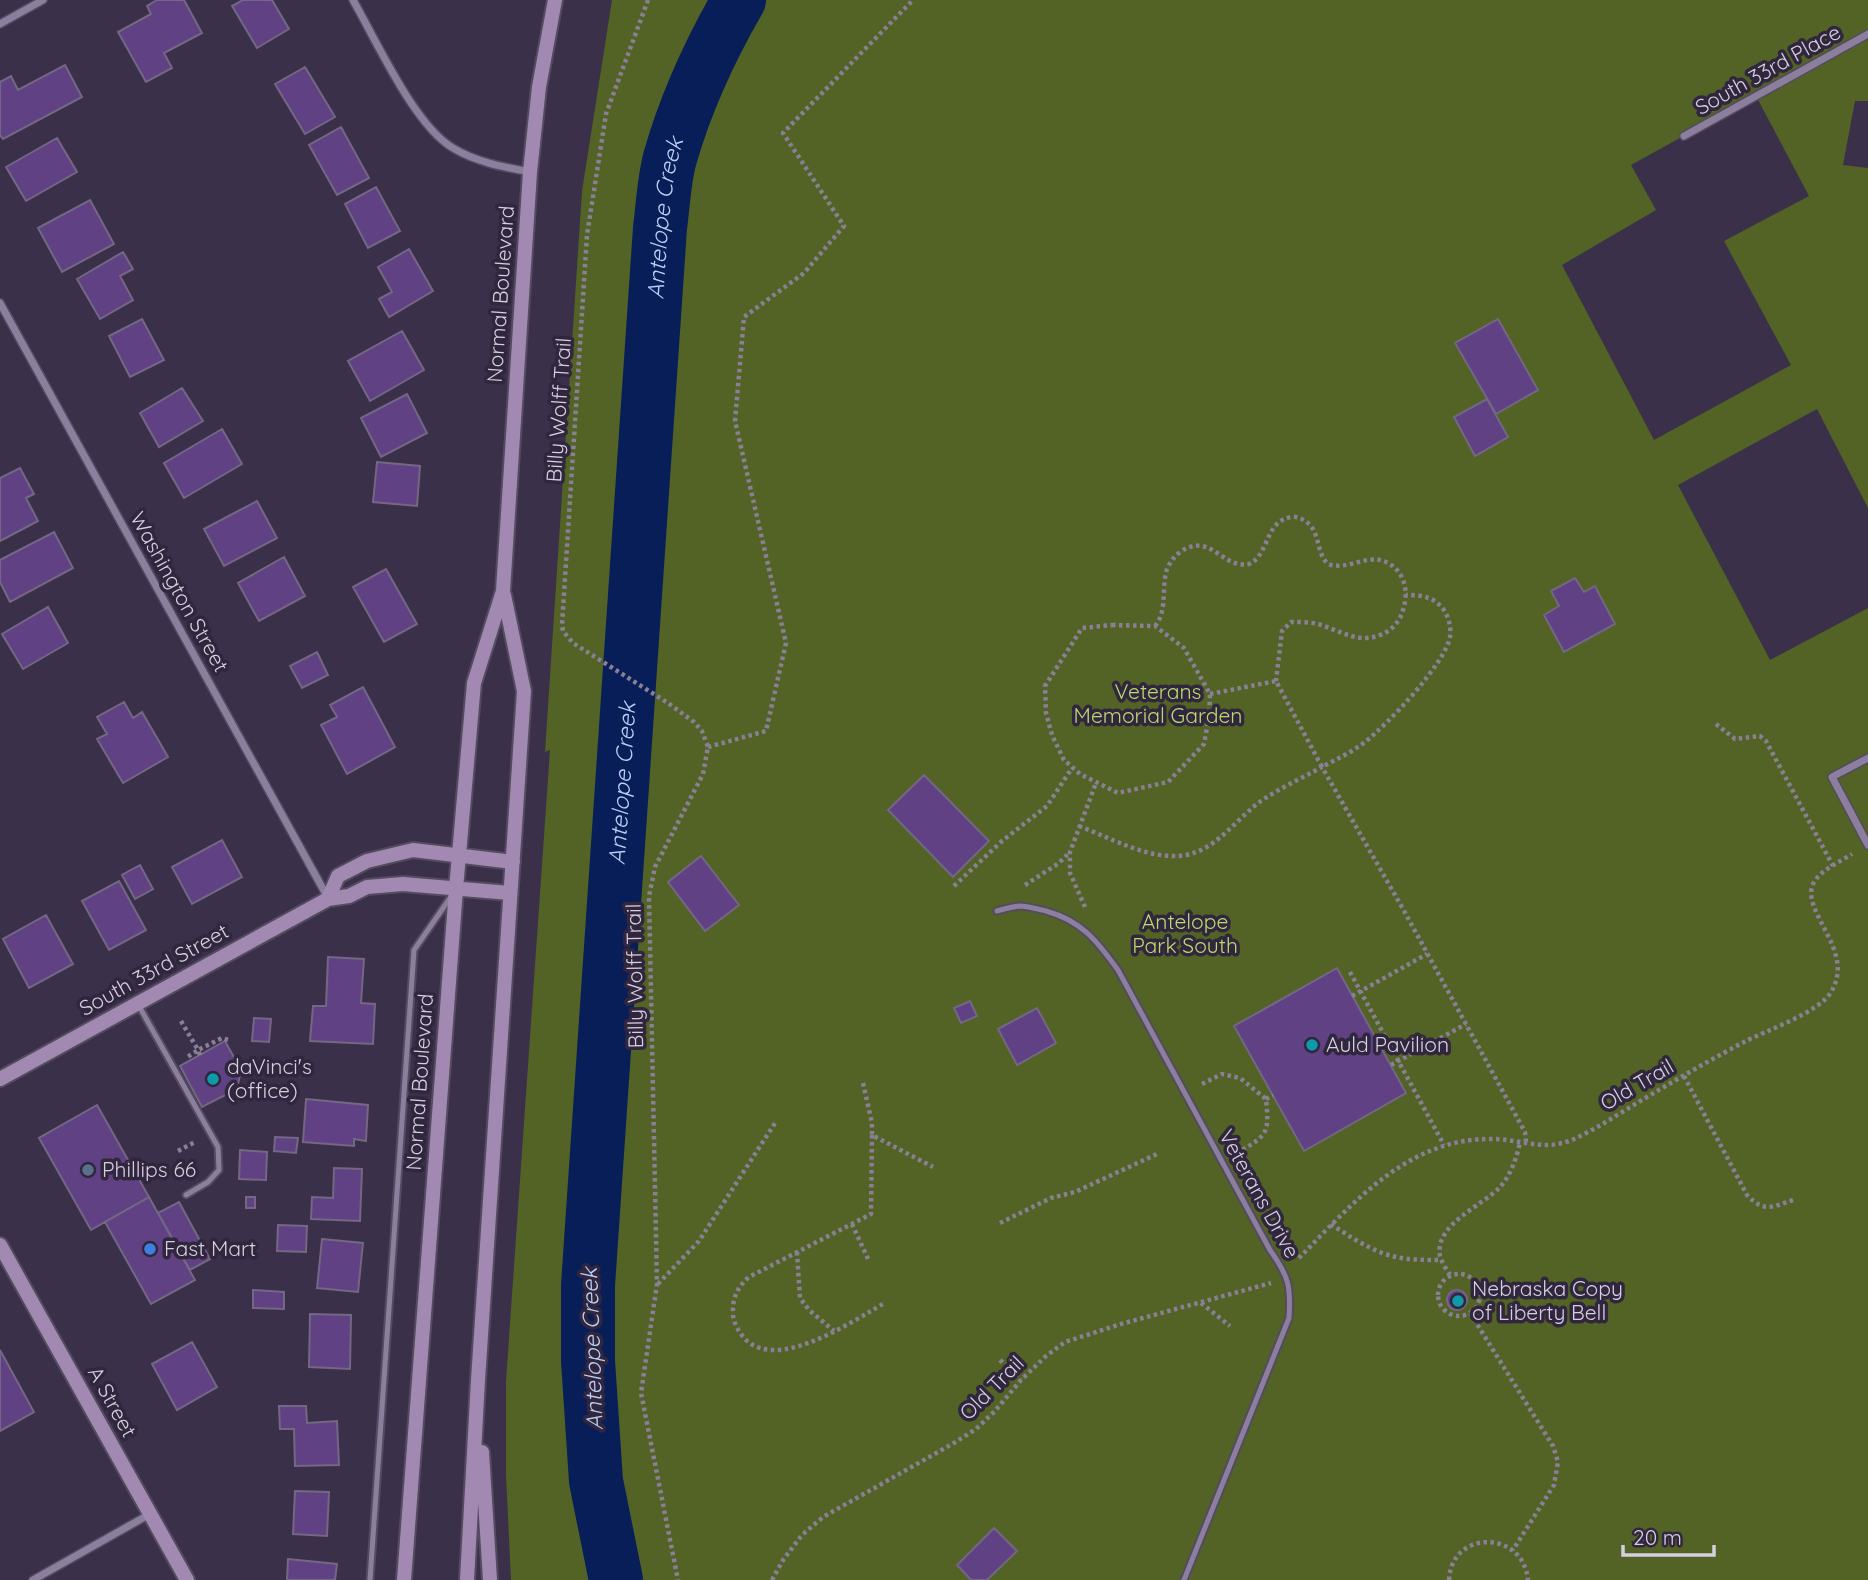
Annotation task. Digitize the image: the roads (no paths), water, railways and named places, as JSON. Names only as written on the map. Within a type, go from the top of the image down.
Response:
[{"type":"main road","name":"Normal Boulevard","points":[[404,1580],[474,683],[503,591],[530,172],[539,87],[555,0]]},
{"type":"main road","name":"Normal Boulevard","points":[[467,1580],[524,691],[503,591]]},
{"type":"main road","name":"South 33rd Street","points":[[328,899],[338,876],[367,861],[413,850],[513,862]]},
{"type":"main road","name":"South 33rd Street","points":[[0,1079],[328,899],[349,897],[367,887],[403,884],[510,893]]},
{"type":"main road","name":"A Street","points":[[0,1245],[187,1580]]},
{"type":"main road","points":[[478,1380],[490,1580]]},
{"type":"street","points":[[0,24],[43,0]]},
{"type":"street","points":[[353,0],[408,99],[439,138],[453,148],[488,163],[530,172]]},
{"type":"street","name":"South 33rd Place","points":[[1684,136],[1868,34]]},
{"type":"street","name":"Washington Street","points":[[0,303],[328,899]]},
{"type":"street","points":[[1868,758],[1832,778],[1868,845]]},
{"type":"street","points":[[33,1580],[150,1514]]},
{"type":"lane","points":[[370,1580],[414,950],[456,889]]},
{"type":"lane","name":"Veterans Drive","points":[[997,911],[1020,906],[1064,916],[1085,929],[1101,947],[1118,970],[1270,1250],[1284,1271],[1291,1292],[1289,1318],[1184,1580]]},
{"type":"lane","points":[[138,1003],[218,1147],[219,1170],[208,1182],[186,1195]]},
{"type":"waterway","name":"Antelope Creek","points":[[616,1580],[596,1481],[588,1361],[588,1285],[660,228],[668,166],[676,137],[709,57],[739,0]]},
{"type":"place","name":"Auld Pavilion","points":[[1312,1045]]},
{"type":"place","name":"daVinci's (office)","points":[[213,1079]]},
{"type":"place","name":"Phillips 66","points":[[88,1170]]},
{"type":"place","name":"Fast Mart","points":[[150,1249]]},
{"type":"place","name":"Nebraska Copy of Liberty Bell","points":[[1458,1301]]},
{"type":"park label","name":"Veterans Memorial Garden","points":[[1158,704]]},
{"type":"park label","name":"Antelope Park South","points":[[1185,934]]}]
